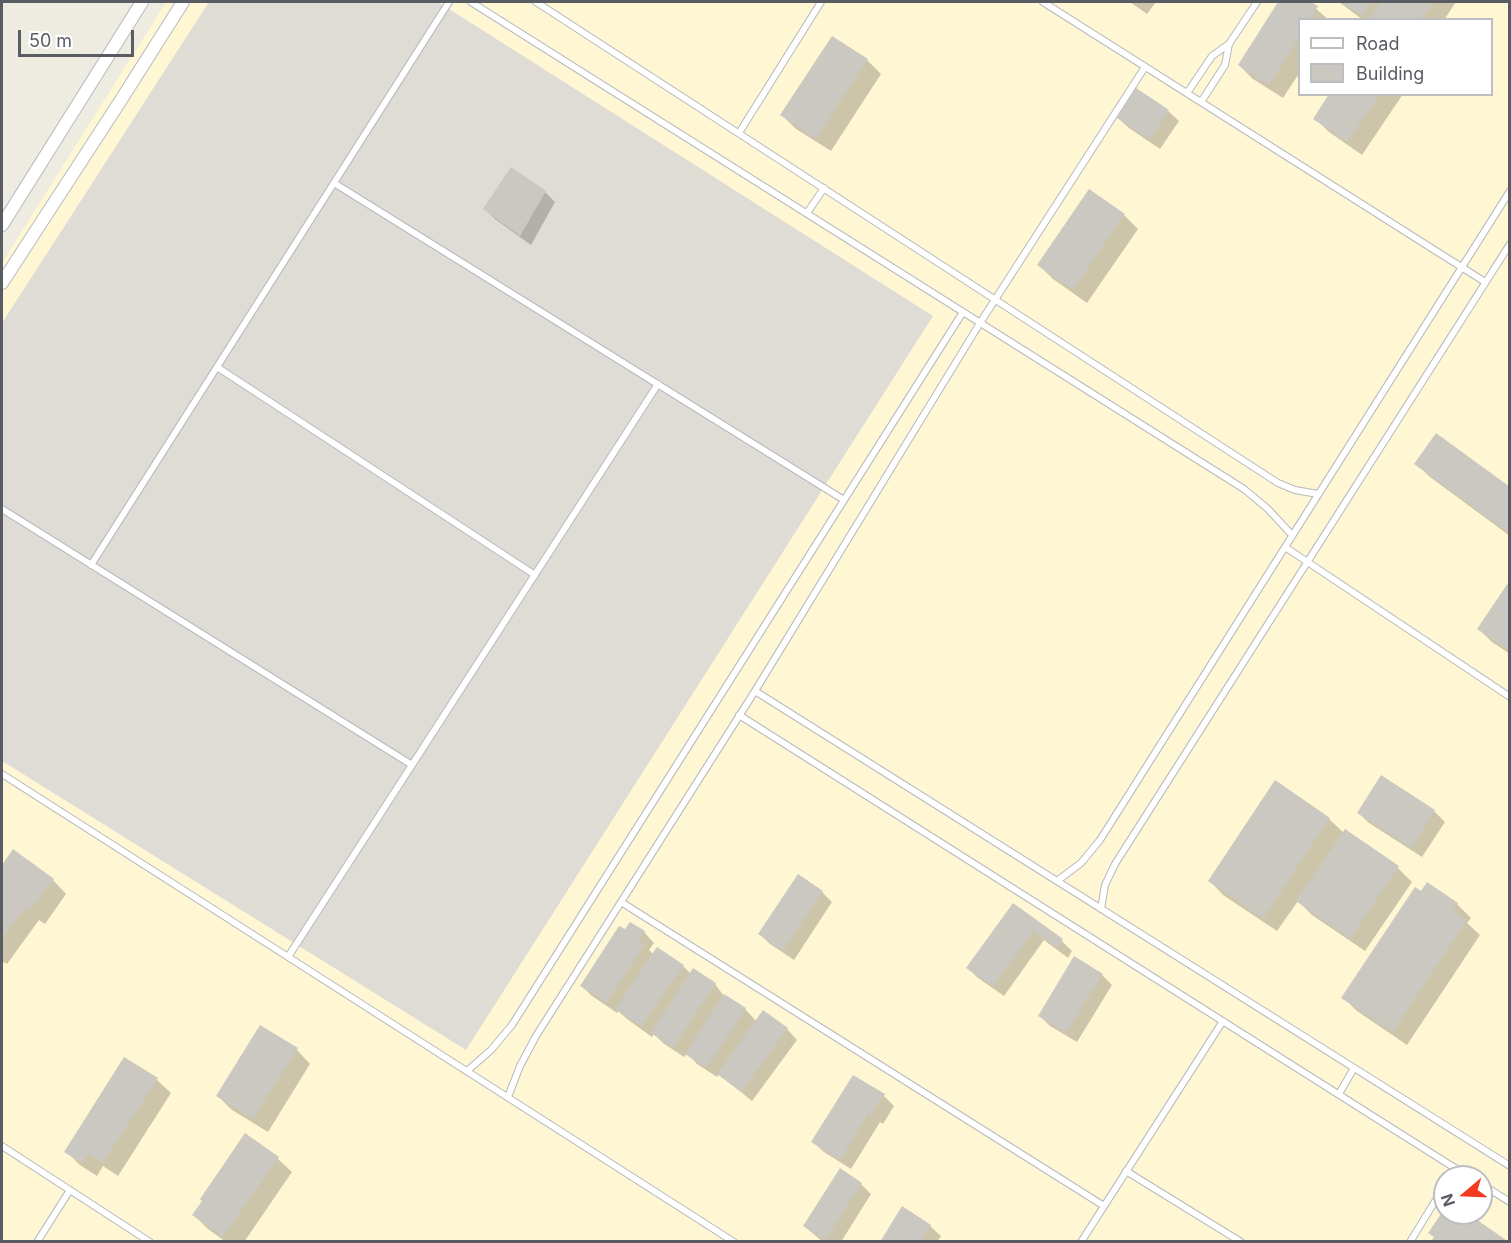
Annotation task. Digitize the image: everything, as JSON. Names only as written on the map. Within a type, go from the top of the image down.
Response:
[{"type":"street","points":[[2,225],[142,2]]},
{"type":"street","points":[[2,283],[183,2]]},
{"type":"lane","points":[[91,565],[449,2]]},
{"type":"lane","points":[[471,2],[1244,489],[1268,509],[1292,535]]},
{"type":"lane","points":[[536,2],[1278,483],[1295,490],[1318,494]]},
{"type":"lane","points":[[738,133],[821,2]]},
{"type":"lane","points":[[1042,2],[1485,282]]},
{"type":"lane","points":[[1187,93],[1212,56],[1229,44],[1257,2]]},
{"type":"lane","points":[[1201,102],[1225,65],[1229,44]]},
{"type":"lane","points":[[508,1097],[532,1043],[740,716],[981,323],[1145,66]]},
{"type":"lane","points":[[334,183],[844,500]]},
{"type":"lane","points":[[807,213],[824,188]]},
{"type":"lane","points":[[1057,881],[1081,863],[1100,840],[1509,191]]},
{"type":"lane","points":[[1101,909],[1105,885],[1115,864],[1509,244]]},
{"type":"lane","points":[[466,1071],[491,1050],[512,1025],[963,312]]},
{"type":"lane","points":[[217,367],[535,575]]},
{"type":"lane","points":[[288,957],[658,384]]},
{"type":"lane","points":[[2,509],[412,765]]},
{"type":"lane","points":[[1284,547],[1509,697]]},
{"type":"lane","points":[[755,691],[1509,1166]]},
{"type":"lane","points":[[740,716],[1451,1165]]},
{"type":"lane","points":[[2,774],[734,1242]]},
{"type":"lane","points":[[621,902],[1104,1206]]},
{"type":"lane","points":[[1081,1242],[1222,1021]]},
{"type":"lane","points":[[1339,1094],[1354,1068]]},
{"type":"lane","points":[[2,1146],[150,1242]]},
{"type":"lane","points":[[1126,1171],[1241,1242]]},
{"type":"lane","points":[[37,1242],[70,1190]]},
{"type":"lane","points":[[1493,1192],[1509,1202]]},
{"type":"lane","points":[[1410,1242],[1433,1205]]},
{"type":"shaded area","points":[[166,2],[1509,2],[1509,1241],[2,1241],[2,263]]},
{"type":"shaded area","points":[[209,2],[438,2],[933,316],[466,1050],[2,761],[2,323]]},
{"type":"building","points":[[1278,2],[1311,2],[1318,6],[1311,18],[1298,18],[1298,39],[1269,86],[1238,65]]},
{"type":"building","points":[[1340,2],[1372,2],[1363,16]]},
{"type":"building","points":[[1380,2],[1433,2],[1422,18],[1370,18]]},
{"type":"building","points":[[832,36],[868,59],[816,139],[780,115]]},
{"type":"building","points":[[1136,88],[1169,110],[1150,140],[1117,118]]},
{"type":"building","points":[[1328,96],[1379,96],[1347,142],[1313,119]]},
{"type":"building","points":[[511,167],[546,191],[520,236],[483,209]]},
{"type":"building","points":[[1089,189],[1125,214],[1073,290],[1037,265]]},
{"type":"building","points":[[1436,433],[1510,487],[1510,534],[1414,464]]},
{"type":"building","points":[[1510,580],[1510,651],[1477,629]]},
{"type":"building","points":[[1381,775],[1435,810],[1411,848],[1357,813]]},
{"type":"building","points":[[1275,780],[1330,818],[1263,919],[1208,881]]},
{"type":"building","points":[[1345,829],[1399,866],[1350,939],[1296,901]]},
{"type":"building","points":[[13,849],[54,879],[30,911],[25,907],[2,939],[2,865]]},
{"type":"building","points":[[798,874],[823,891],[783,951],[758,934]]},
{"type":"building","points":[[1427,882],[1458,903],[1453,911],[1467,920],[1393,1032],[1341,998],[1415,887],[1421,891]]},
{"type":"building","points":[[1013,903],[1063,939],[1057,948],[1033,931],[993,987],[966,968]]},
{"type":"building","points":[[630,922],[645,931],[639,940],[645,944],[606,1003],[580,986],[619,926],[625,929]]},
{"type":"building","points":[[657,947],[684,965],[641,1027],[615,1009]]},
{"type":"building","points":[[1074,956],[1103,974],[1066,1033],[1038,1016]]},
{"type":"building","points":[[693,968],[716,983],[673,1048],[651,1033]]},
{"type":"building","points":[[724,994],[746,1008],[706,1068],[685,1054]]},
{"type":"building","points":[[763,1010],[788,1028],[741,1092],[717,1074]]},
{"type":"building","points":[[260,1025],[298,1048],[253,1119],[216,1096]]},
{"type":"building","points":[[124,1057],[158,1078],[103,1163],[88,1154],[82,1163],[64,1152]]},
{"type":"building","points":[[853,1075],[885,1094],[872,1115],[869,1113],[840,1160],[811,1142]]},
{"type":"building","points":[[245,1133],[279,1157],[223,1237],[192,1215],[202,1201],[200,1199]]},
{"type":"building","points":[[840,1168],[862,1183],[825,1241],[803,1226]]},
{"type":"building","points":[[902,1206],[931,1225],[921,1242],[880,1242]]},
{"type":"building","points":[[1433,1225],[1484,1225],[1509,1242],[1435,1242],[1432,1240],[1434,1237],[1428,1233]]}]
